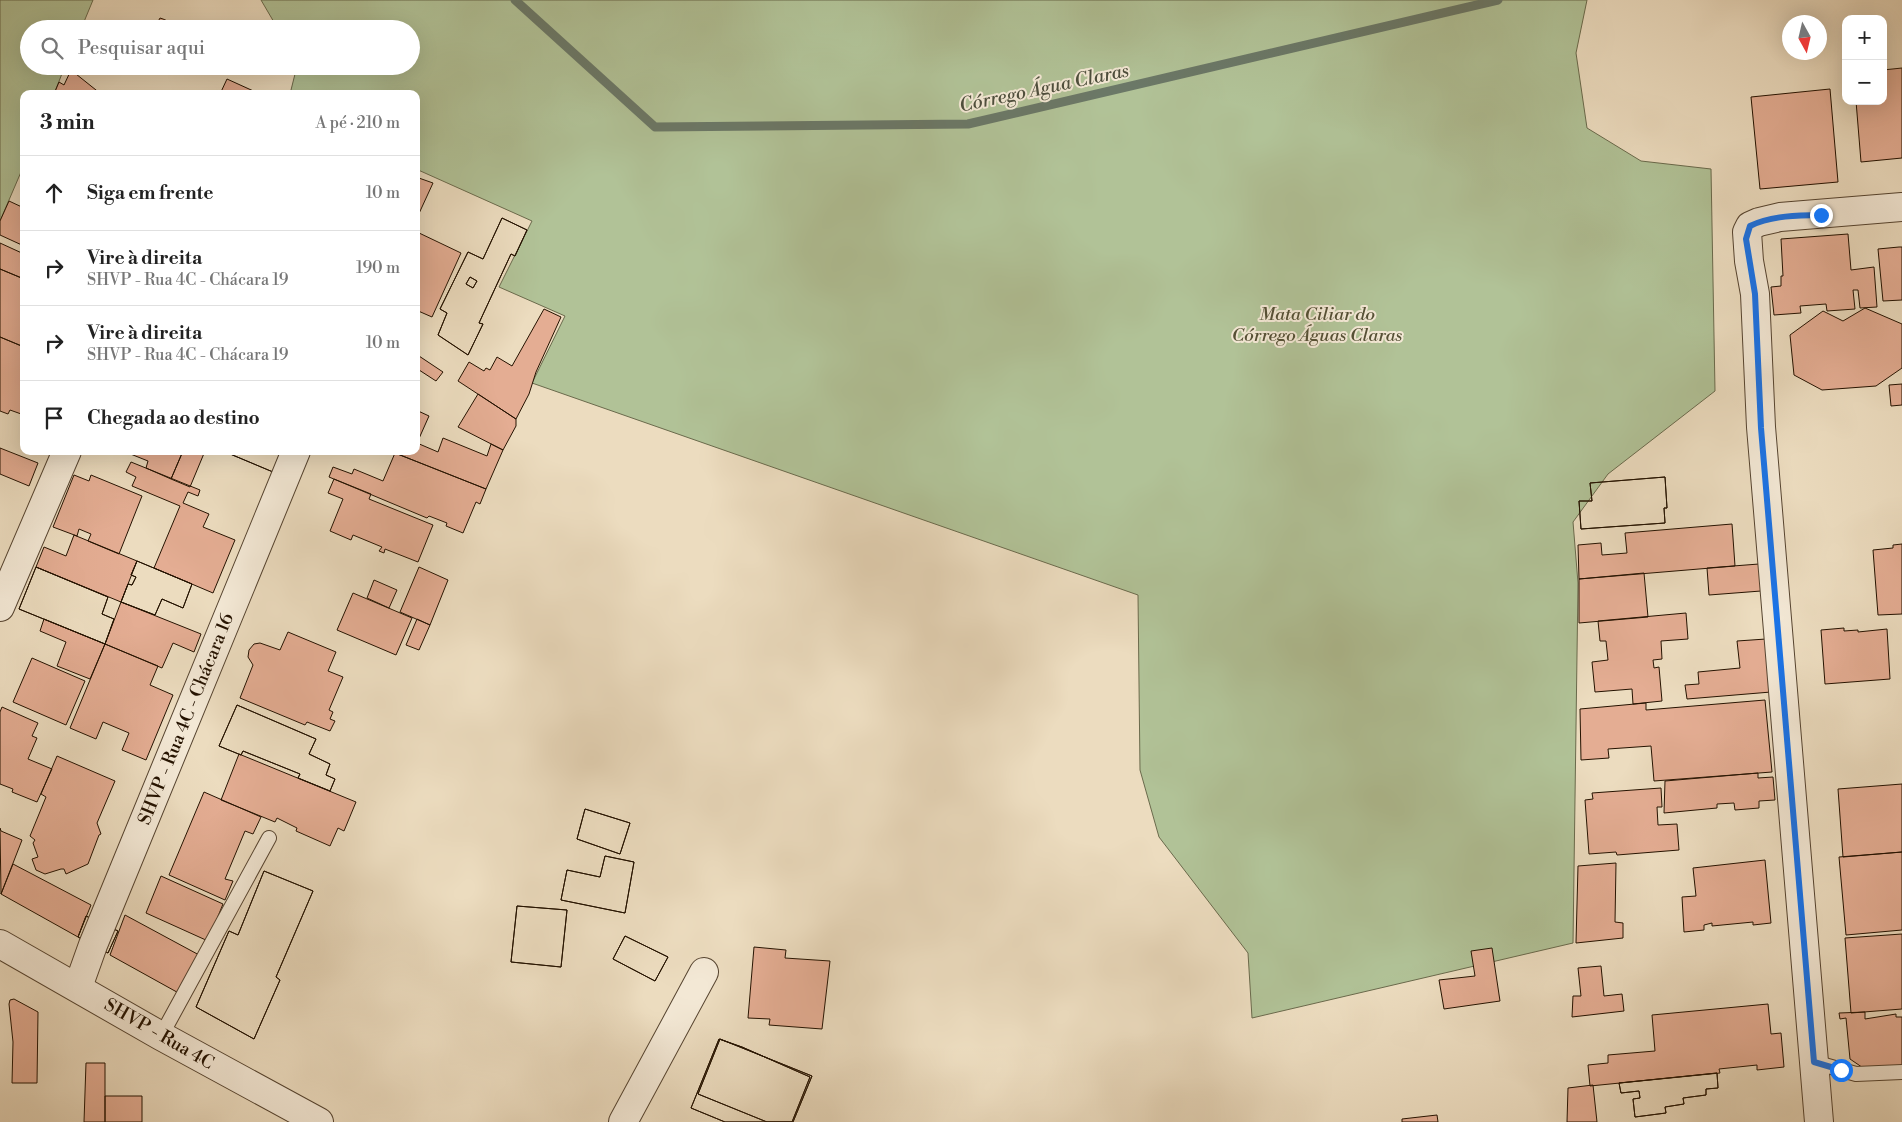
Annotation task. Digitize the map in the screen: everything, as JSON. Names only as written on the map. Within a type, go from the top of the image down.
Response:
[{"type":"street","points":[[1819,1122],[1762,437],[1755,294],[1749,261],[1747,232],[1750,226],[1780,217],[1902,207]]},
{"type":"street","points":[[0,607],[65,455]]},
{"type":"street","name":"SHVP - Rua 4C - Chácara 16","points":[[78,987],[93,945],[294,455]]},
{"type":"street","name":"SHVP - Rua 4C","points":[[0,944],[161,1036],[319,1122]]},
{"type":"street","points":[[623,1122],[704,972]]},
{"type":"lane","points":[[161,1036],[269,838]]},
{"type":"lane","points":[[1814,1062],[1856,1074],[1902,1072]]},
{"type":"green space","points":[[0,0],[93,0],[85,20],[20,20],[20,75],[61,75],[56,90],[20,90],[20,174],[0,221]]},
{"type":"green space","name":"Mata Ciliar do Córrego Águas Claras","points":[[261,0],[1587,0],[1576,53],[1587,128],[1641,161],[1711,169],[1715,391],[1608,474],[1573,522],[1578,583],[1573,943],[1252,1018],[1248,953],[1159,837],[1140,770],[1138,595],[532,383],[565,316],[499,287],[532,221],[420,171],[420,90],[291,90],[295,75],[420,75],[420,20],[273,20]]},
{"type":"building","points":[[1902,68],[1902,158],[1861,162],[1856,105],[1887,105],[1887,70]]},
{"type":"building","points":[[69,75],[77,75],[96,90],[56,90],[59,82],[64,85]]},
{"type":"building","points":[[227,79],[251,90],[222,90]]},
{"type":"building","points":[[1830,89],[1838,182],[1760,189],[1751,97]]},
{"type":"building","points":[[420,178],[433,183],[420,211]]},
{"type":"building","points":[[9,201],[20,206],[20,244],[0,235],[0,221]]},
{"type":"building","points":[[502,218],[527,230],[515,256],[511,254],[479,323],[483,324],[468,355],[438,335],[447,313],[440,309],[468,252],[483,259]],"holes":[[[470,277],[477,281],[473,288],[466,284]]]},
{"type":"building","points":[[502,218],[527,230],[515,256],[511,254],[479,323],[483,324],[468,355],[438,335],[447,313],[440,309],[468,252],[483,259]],"holes":[[[470,277],[477,281],[473,288],[466,284]]]},
{"type":"building","points":[[420,233],[461,253],[432,317],[420,312]]},
{"type":"building","points":[[1848,234],[1851,270],[1874,267],[1877,307],[1860,308],[1858,290],[1853,290],[1855,309],[1827,311],[1826,304],[1800,306],[1801,313],[1774,315],[1771,287],[1781,286],[1781,276],[1783,276],[1781,239]]},
{"type":"building","points":[[0,243],[20,252],[20,277],[0,269]]},
{"type":"building","points":[[1902,247],[1902,300],[1883,301],[1878,249]]},
{"type":"building","points":[[0,269],[20,277],[20,345],[0,337]]},
{"type":"building","points":[[1865,308],[1902,324],[1902,368],[1876,386],[1822,390],[1794,375],[1790,335],[1823,311],[1843,321]]},
{"type":"building","points":[[544,309],[561,317],[536,372],[529,394],[516,419],[458,381],[469,362],[484,371],[486,368],[490,370],[497,357],[512,366]]},
{"type":"building","points":[[0,337],[20,345],[20,414],[10,410],[8,414],[0,411]]},
{"type":"building","points":[[420,357],[443,372],[436,381],[420,371]]},
{"type":"building","points":[[1902,384],[1902,405],[1891,406],[1889,385]]},
{"type":"building","points":[[478,394],[516,419],[516,426],[503,450],[458,427]]},
{"type":"building","points":[[420,412],[429,416],[420,436]]},
{"type":"building","points":[[443,438],[487,456],[491,444],[503,450],[486,489],[400,455],[420,455],[420,444],[438,452]]},
{"type":"building","points":[[0,448],[38,463],[29,486],[0,474]]},
{"type":"building","points":[[133,455],[181,455],[171,479],[146,468],[148,461]]},
{"type":"building","points":[[181,455],[203,455],[190,487],[171,479]]},
{"type":"building","points":[[233,455],[280,455],[273,472]]},
{"type":"building","points":[[233,455],[280,455],[273,472]]},
{"type":"building","points":[[394,455],[400,455],[486,489],[480,504],[476,502],[463,533],[446,526],[447,523],[429,516],[427,518],[329,477],[333,467],[352,474],[354,469],[383,481]]},
{"type":"building","points":[[131,462],[200,490],[198,496],[188,492],[183,503],[209,514],[203,527],[235,540],[213,593],[154,568],[180,506],[132,486],[136,477],[126,472]]},
{"type":"building","points":[[74,475],[89,481],[91,475],[142,496],[119,554],[88,541],[91,534],[79,529],[77,536],[53,527]]},
{"type":"building","points":[[1665,477],[1667,508],[1664,508],[1665,523],[1581,529],[1579,501],[1592,501],[1590,483]]},
{"type":"building","points":[[1665,477],[1667,508],[1664,508],[1665,523],[1581,529],[1579,501],[1592,501],[1590,483]]},
{"type":"building","points":[[334,479],[371,494],[369,499],[433,525],[418,562],[385,549],[384,553],[379,551],[382,547],[353,535],[351,540],[330,531],[343,499],[328,493]]},
{"type":"building","points":[[1732,524],[1735,566],[1579,579],[1578,545],[1601,543],[1602,555],[1627,553],[1625,533]]},
{"type":"building","points":[[74,535],[137,561],[121,602],[36,567],[44,547],[66,556]]},
{"type":"building","points":[[1902,544],[1902,614],[1878,615],[1873,550],[1893,548],[1893,545]]},
{"type":"building","points":[[137,561],[192,584],[183,608],[162,599],[155,615],[121,602],[128,584],[132,585],[136,577],[131,575]]},
{"type":"building","points":[[137,561],[192,584],[183,608],[162,599],[155,615],[121,602],[128,584],[132,585],[136,577],[131,575]]},
{"type":"building","points":[[1759,564],[1761,591],[1709,595],[1707,568]]},
{"type":"building","points":[[36,567],[108,597],[102,614],[114,619],[105,644],[19,609]]},
{"type":"building","points":[[36,567],[108,597],[102,614],[114,619],[105,644],[19,609]]},
{"type":"building","points":[[419,567],[448,580],[430,625],[400,612]]},
{"type":"building","points":[[1644,573],[1648,617],[1579,623],[1579,579]]},
{"type":"building","points":[[374,580],[397,590],[389,608],[367,598]]},
{"type":"building","points":[[353,593],[412,618],[396,655],[337,630]]},
{"type":"building","points":[[121,602],[201,634],[194,652],[173,643],[162,668],[105,644]]},
{"type":"building","points":[[1686,613],[1688,639],[1661,641],[1662,659],[1653,660],[1654,668],[1659,667],[1662,701],[1633,704],[1632,689],[1595,692],[1592,662],[1608,660],[1606,641],[1600,641],[1598,621]]},
{"type":"building","points":[[44,619],[105,644],[90,679],[57,666],[66,642],[40,631]]},
{"type":"building","points":[[417,619],[430,625],[419,650],[406,645]]},
{"type":"building","points":[[1844,628],[1844,631],[1858,630],[1858,632],[1887,629],[1890,679],[1825,684],[1821,630]]},
{"type":"building","points":[[288,632],[336,652],[328,671],[343,677],[329,710],[333,712],[330,719],[335,721],[330,731],[307,722],[305,725],[240,698],[253,665],[248,657],[249,650],[254,644],[260,643],[280,650]]},
{"type":"building","points":[[1766,639],[1771,692],[1687,699],[1685,685],[1699,684],[1698,672],[1740,668],[1737,641]]},
{"type":"building","points":[[105,644],[158,666],[150,685],[173,695],[146,760],[122,750],[129,733],[103,722],[96,739],[70,728]]},
{"type":"building","points":[[32,658],[85,681],[66,725],[13,702]]},
{"type":"building","points":[[1765,700],[1772,772],[1654,781],[1651,746],[1608,749],[1609,758],[1581,760],[1580,709],[1646,703],[1646,710]]},
{"type":"building","points":[[237,705],[316,739],[309,754],[330,764],[326,775],[335,779],[330,791],[298,778],[300,774],[243,751],[241,755],[219,746]]},
{"type":"building","points":[[237,705],[316,739],[309,754],[330,764],[326,775],[335,779],[330,791],[298,778],[300,774],[243,751],[241,755],[219,746]]},
{"type":"building","points":[[2,707],[38,723],[32,736],[37,738],[28,759],[52,769],[37,802],[12,792],[13,789],[0,784],[0,712]]},
{"type":"building","points":[[239,754],[356,802],[344,831],[338,828],[330,846],[296,831],[297,828],[277,818],[275,822],[221,800]]},
{"type":"building","points":[[57,756],[115,781],[97,823],[101,834],[88,864],[66,874],[64,869],[61,869],[45,874],[36,870],[32,859],[38,857],[33,843],[35,840],[30,836],[46,797],[41,794]]},
{"type":"building","points":[[1758,773],[1758,778],[1773,777],[1775,800],[1759,801],[1759,808],[1735,810],[1734,803],[1717,804],[1717,808],[1664,813],[1665,781]]},
{"type":"building","points":[[1902,784],[1902,852],[1843,857],[1838,789]]},
{"type":"building","points":[[1661,788],[1662,807],[1657,807],[1658,825],[1677,824],[1679,850],[1617,855],[1616,852],[1589,854],[1585,800],[1593,799],[1592,793]]},
{"type":"building","points":[[204,792],[261,817],[253,834],[245,831],[225,879],[233,881],[225,900],[169,875]]},
{"type":"building","points":[[585,809],[630,823],[620,854],[577,839]]},
{"type":"building","points":[[585,809],[630,823],[620,854],[577,839]]},
{"type":"building","points":[[0,828],[1,831],[22,840],[1,894]]},
{"type":"building","points":[[1902,852],[1902,930],[1846,935],[1839,857]]},
{"type":"building","points":[[605,856],[634,862],[625,913],[561,900],[567,870],[600,877]]},
{"type":"building","points":[[605,856],[634,862],[625,913],[561,900],[567,870],[600,877]]},
{"type":"building","points":[[1765,860],[1771,923],[1753,925],[1753,922],[1712,926],[1712,923],[1704,925],[1704,930],[1684,932],[1682,897],[1696,896],[1693,868]]},
{"type":"building","points":[[1616,863],[1615,922],[1623,923],[1623,938],[1576,943],[1578,866]]},
{"type":"building","points":[[13,864],[91,905],[78,937],[1,894]]},
{"type":"building","points":[[264,871],[313,891],[276,977],[280,980],[254,1039],[196,1007],[229,931],[238,935]]},
{"type":"building","points":[[264,871],[313,891],[276,977],[280,980],[254,1039],[196,1007],[229,931],[238,935]]},
{"type":"building","points":[[161,876],[223,904],[208,941],[146,913]]},
{"type":"building","points":[[517,906],[567,910],[561,967],[511,962]]},
{"type":"building","points":[[517,906],[567,910],[561,967],[511,962]]},
{"type":"building","points":[[125,915],[201,956],[184,996],[110,955]]},
{"type":"building","points":[[86,916],[118,931],[108,953],[78,937]]},
{"type":"building","points":[[86,916],[118,931],[108,953],[78,937]]},
{"type":"building","points":[[1902,934],[1902,1009],[1851,1013],[1845,938]]},
{"type":"building","points":[[625,936],[668,957],[655,981],[613,959]]},
{"type":"building","points":[[625,936],[668,957],[655,981],[613,959]]},
{"type":"building","points":[[754,947],[786,950],[785,958],[830,961],[822,1029],[769,1025],[770,1019],[748,1018]]},
{"type":"building","points":[[1492,948],[1500,1001],[1444,1009],[1439,980],[1475,976],[1471,951]]},
{"type":"building","points":[[1601,966],[1604,996],[1622,994],[1624,1011],[1572,1017],[1573,996],[1581,996],[1578,968]]},
{"type":"building","points":[[14,999],[38,1012],[37,1083],[12,1083],[13,1042],[9,1004],[10,1000]]},
{"type":"building","points":[[1768,1004],[1771,1034],[1781,1033],[1784,1067],[1757,1070],[1757,1065],[1719,1069],[1720,1073],[1590,1086],[1588,1065],[1608,1063],[1608,1055],[1655,1051],[1652,1015]]},
{"type":"building","points":[[1865,1012],[1865,1019],[1896,1014],[1896,1017],[1902,1017],[1902,1071],[1872,1074],[1850,1059],[1846,1018],[1840,1019],[1839,1013]]},
{"type":"building","points":[[719,1039],[810,1077],[792,1122],[725,1122],[691,1108]]},
{"type":"building","points":[[719,1039],[810,1077],[792,1122],[725,1122],[691,1108]]},
{"type":"building","points":[[720,1039],[812,1076],[793,1122],[767,1122],[698,1094]]},
{"type":"building","points":[[720,1039],[812,1076],[793,1122],[767,1122],[698,1094]]},
{"type":"building","points":[[86,1063],[105,1063],[105,1122],[84,1122]]},
{"type":"building","points":[[1717,1073],[1718,1088],[1706,1089],[1706,1095],[1683,1098],[1684,1104],[1665,1107],[1666,1113],[1635,1117],[1633,1099],[1640,1098],[1639,1091],[1621,1093],[1619,1083]]},
{"type":"building","points":[[1717,1073],[1718,1088],[1706,1089],[1706,1095],[1683,1098],[1684,1104],[1665,1107],[1666,1113],[1635,1117],[1633,1099],[1640,1098],[1639,1091],[1621,1093],[1619,1083]]},
{"type":"building","points":[[1593,1085],[1597,1122],[1567,1122],[1568,1088]]},
{"type":"building","points":[[105,1096],[142,1096],[142,1122],[105,1122]]},
{"type":"building","points":[[1437,1115],[1438,1122],[1402,1122],[1402,1119]]},
{"type":"waterway","name":"Córrego Água Claras","points":[[515,0],[655,127],[968,124],[1498,0]]},
{"type":"route","points":[[1821,215],[1780,217],[1759,222],[1750,226],[1746,239],[1755,294],[1761,428],[1814,1062],[1841,1070]]}]
